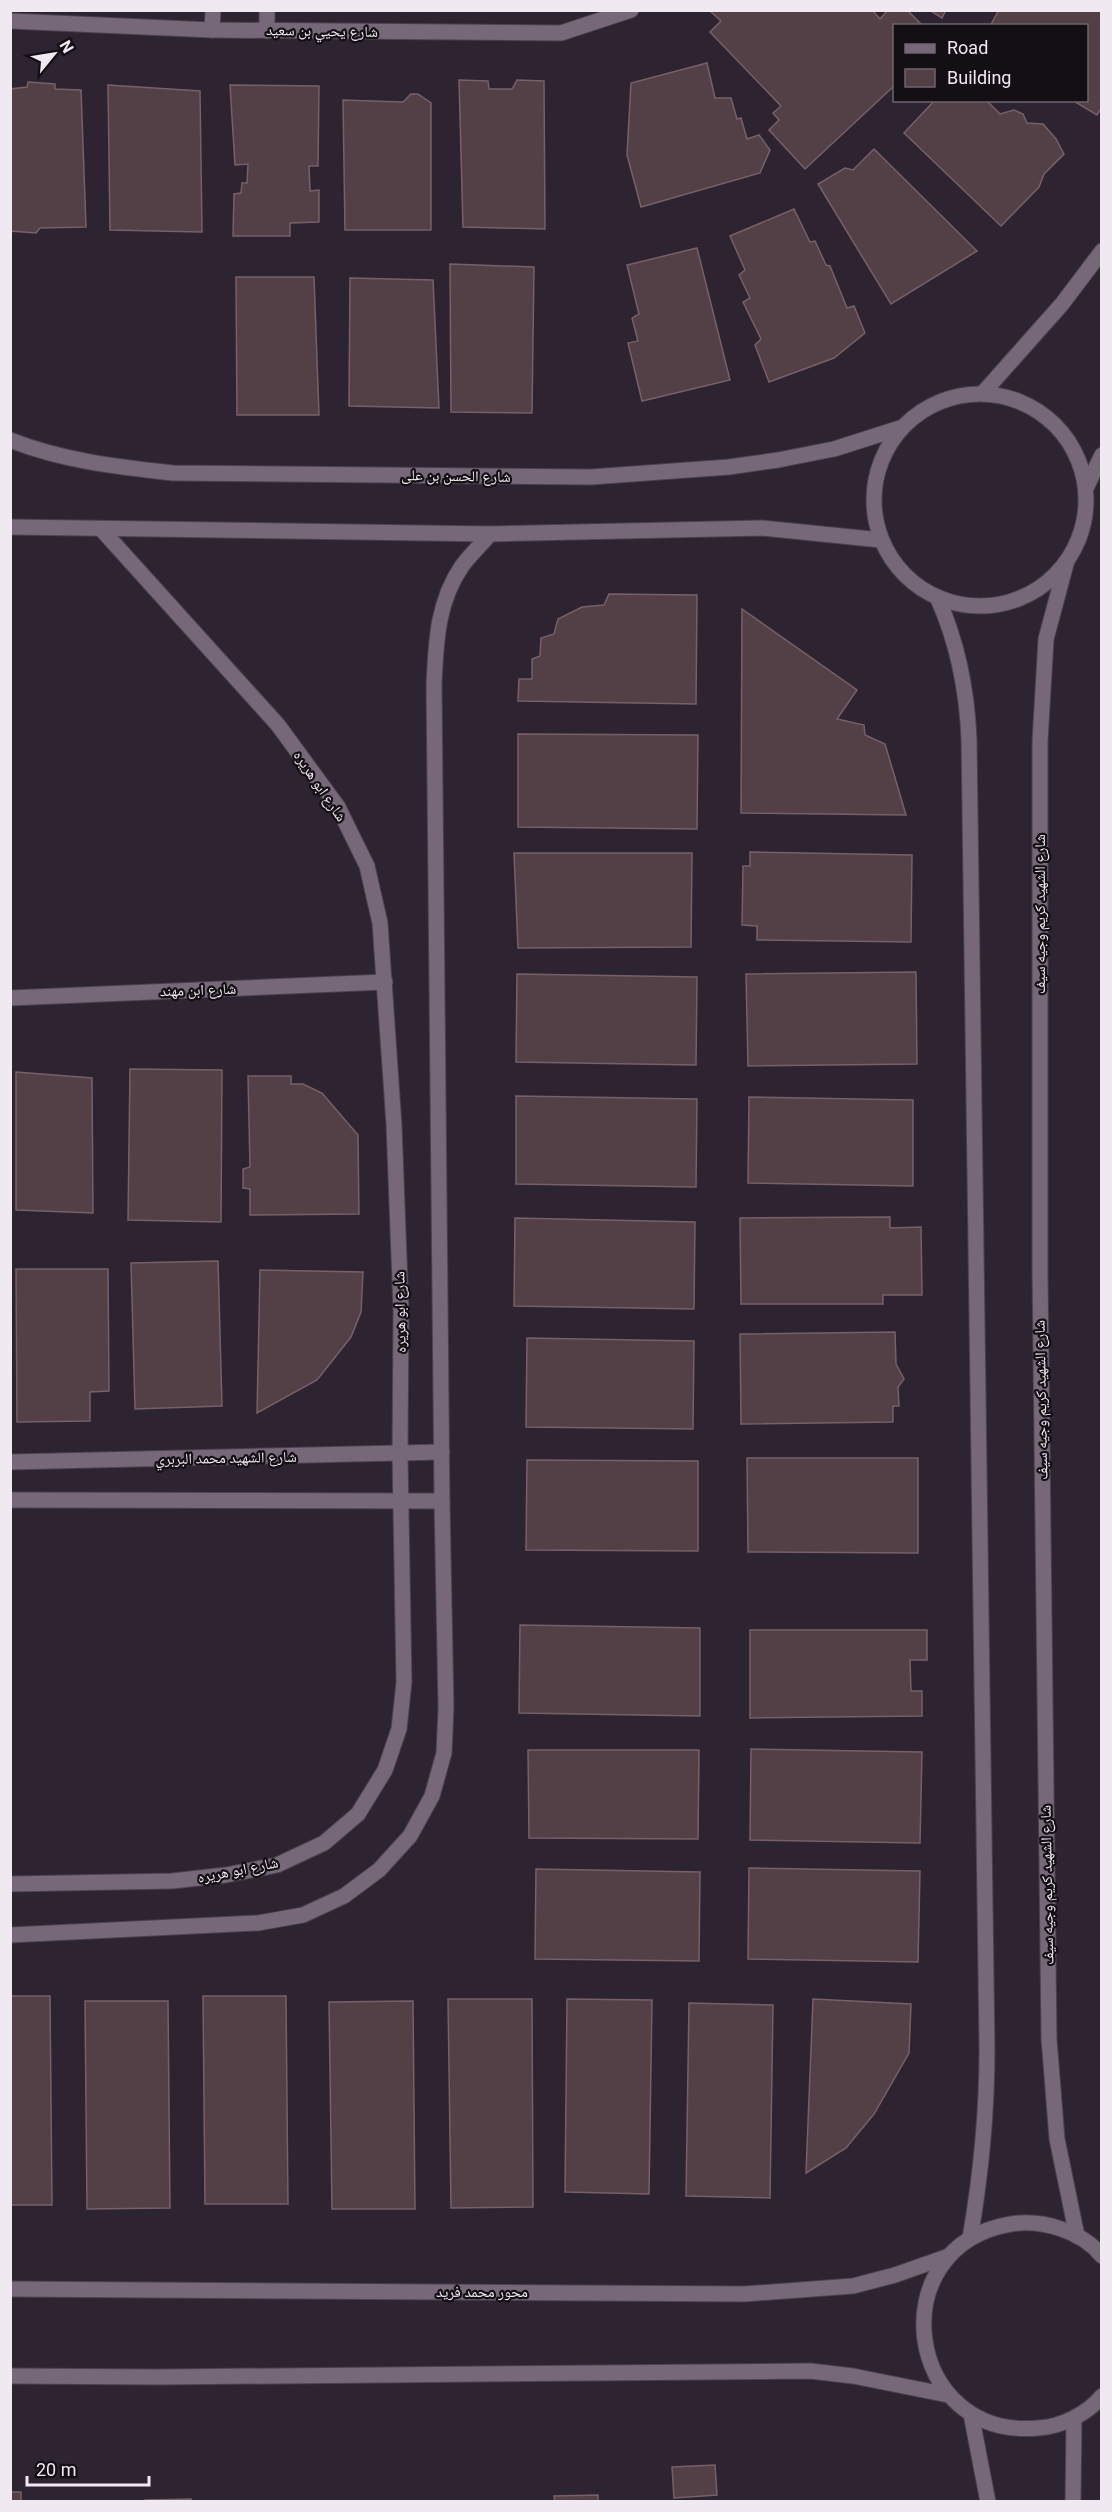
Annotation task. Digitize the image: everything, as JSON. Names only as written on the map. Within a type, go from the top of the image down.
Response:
[{"type":"street","points":[[212,30],[213,10]]},
{"type":"street","points":[[267,10],[267,31]]},
{"type":"street","name":"شارع يحيي بن سعيد","points":[[10,21],[212,30],[561,33],[631,10]]},
{"type":"street","points":[[983,393],[1055,313],[1101,251]]},
{"type":"street","points":[[983,393],[1020,401],[1052,422],[1075,452],[1086,488],[1085,515],[1079,540],[1066,564],[1040,589],[1009,604],[973,607],[938,599],[914,585],[895,564],[881,540],[872,502],[879,463],[900,428],[923,409],[952,396],[983,393]]},
{"type":"street","name":"شارع الحسن بن على","points":[[10,440],[56,455],[108,466],[173,473],[591,477],[729,467],[778,460],[834,449],[900,428]]},
{"type":"street","points":[[1086,488],[1101,455]]},
{"type":"street","points":[[10,527],[490,534],[762,528],[881,540]]},
{"type":"street","name":"شارع ابو هريره","points":[[10,1884],[172,1881],[226,1875],[277,1865],[324,1843],[358,1814],[384,1770],[399,1730],[404,1682],[400,1455],[401,1310],[394,1125],[380,923],[366,866],[338,807],[278,725],[102,530]]},
{"type":"street","points":[[10,1935],[269,1921],[303,1915],[344,1896],[380,1870],[410,1836],[432,1796],[444,1753],[446,1708],[434,696],[437,634],[445,597],[462,566],[490,534]]},
{"type":"street","name":"شارع الشهيد كريم وجيه سيف","points":[[1066,564],[1046,639],[1040,741],[1040,1273],[1049,2039],[1057,2139],[1077,2236]]},
{"type":"street","points":[[938,599],[950,626],[964,682],[969,739],[987,2049],[986,2125],[970,2238]]},
{"type":"street","name":"شارع ابن مهند","points":[[10,998],[384,982]]},
{"type":"street","name":"شارع الشهيد محمد البربري","points":[[10,1462],[400,1455],[442,1452]]},
{"type":"street","points":[[10,1500],[442,1501]]},
{"type":"street","points":[[1101,2256],[1077,2236],[1050,2225],[1023,2222],[995,2227],[970,2238],[949,2256],[932,2281],[923,2310],[923,2340],[931,2369],[948,2395],[971,2414],[996,2426],[1022,2430],[1049,2428],[1074,2418],[1101,2396]]},
{"type":"street","name":"محور محمد فريد","points":[[10,2289],[744,2294],[853,2286],[949,2256]]},
{"type":"street","points":[[10,2376],[160,2378],[810,2372],[853,2376],[948,2395]]},
{"type":"street","points":[[971,2414],[988,2502]]},
{"type":"street","points":[[1073,2502],[1074,2418]]},
{"type":"building","points":[[872,10],[880,19],[888,10],[907,10],[921,24],[893,24],[893,87],[805,169],[769,130],[779,120],[773,113],[781,106],[710,32],[721,21],[710,11]]},
{"type":"building","points":[[929,10],[946,10],[942,18]]},
{"type":"building","points":[[999,10],[1102,10],[1102,107],[1097,115],[1075,102],[1088,102],[1088,24],[991,24]]},
{"type":"building","points":[[707,63],[715,98],[731,98],[737,119],[741,118],[747,139],[759,135],[770,150],[760,173],[641,207],[627,155],[631,83]]},
{"type":"building","points":[[459,80],[488,81],[489,89],[512,89],[517,80],[544,81],[545,229],[463,227]]},
{"type":"building","points":[[28,82],[55,84],[55,89],[81,90],[86,227],[40,228],[36,233],[10,231],[10,89],[27,87]]},
{"type":"building","points":[[108,85],[200,91],[202,232],[110,230]]},
{"type":"building","points":[[230,85],[319,86],[318,166],[309,166],[310,191],[319,190],[319,222],[290,223],[290,236],[233,236],[234,194],[241,193],[242,183],[247,183],[248,164],[235,165]]},
{"type":"building","points":[[411,94],[418,94],[431,103],[431,230],[345,230],[343,100],[403,102]]},
{"type":"building","points":[[933,102],[988,102],[1000,114],[1014,110],[1023,114],[1027,123],[1043,124],[1056,139],[1064,154],[1044,174],[1039,187],[1001,226],[904,133]]},
{"type":"building","points":[[874,149],[977,251],[891,304],[818,184],[845,168],[853,170]]},
{"type":"building","points":[[794,209],[810,242],[815,241],[826,265],[830,266],[847,308],[854,306],[865,333],[834,358],[769,382],[755,345],[761,339],[743,302],[750,298],[739,275],[745,270],[730,236]]},
{"type":"building","points":[[697,248],[730,380],[642,401],[628,343],[638,341],[632,318],[639,314],[627,265]]},
{"type":"building","points":[[450,264],[534,267],[532,413],[451,412]]},
{"type":"building","points":[[236,277],[314,277],[319,415],[237,415]]},
{"type":"building","points":[[350,278],[433,280],[439,408],[349,406]]},
{"type":"building","points":[[609,594],[697,595],[696,704],[518,701],[519,679],[532,679],[532,659],[540,656],[541,638],[554,634],[558,619],[582,607],[604,605]]},
{"type":"building","points":[[742,609],[857,690],[837,719],[864,725],[865,735],[885,744],[906,815],[741,813]]},
{"type":"building","points":[[518,734],[698,735],[697,829],[518,827]]},
{"type":"building","points":[[750,852],[912,855],[911,942],[757,940],[757,926],[742,925],[743,866],[750,866]]},
{"type":"building","points":[[514,853],[692,853],[691,947],[518,948]]},
{"type":"building","points":[[916,972],[917,1064],[748,1066],[746,974]]},
{"type":"building","points":[[517,974],[697,977],[696,1065],[516,1062]]},
{"type":"building","points":[[130,1069],[222,1070],[221,1222],[128,1220]]},
{"type":"building","points":[[16,1072],[92,1078],[93,1213],[16,1210]]},
{"type":"building","points":[[248,1076],[291,1076],[291,1084],[303,1084],[322,1093],[358,1135],[359,1214],[250,1215],[250,1189],[243,1188],[243,1169],[250,1167]]},
{"type":"building","points":[[516,1096],[697,1099],[696,1187],[516,1184]]},
{"type":"building","points":[[749,1097],[913,1100],[913,1186],[748,1183]]},
{"type":"building","points":[[890,1217],[890,1228],[921,1227],[922,1295],[883,1295],[883,1304],[741,1304],[740,1218]]},
{"type":"building","points":[[515,1218],[695,1222],[694,1309],[514,1306]]},
{"type":"building","points":[[218,1261],[222,1406],[135,1409],[131,1263]]},
{"type":"building","points":[[16,1269],[108,1269],[109,1391],[90,1392],[90,1421],[17,1422]]},
{"type":"building","points":[[260,1270],[363,1272],[361,1312],[351,1337],[317,1380],[257,1413]]},
{"type":"building","points":[[895,1332],[896,1364],[904,1379],[898,1387],[899,1406],[893,1406],[893,1422],[741,1424],[740,1334]]},
{"type":"building","points":[[527,1338],[694,1341],[693,1429],[526,1427]]},
{"type":"building","points":[[747,1458],[918,1458],[918,1553],[748,1552]]},
{"type":"building","points":[[527,1460],[698,1461],[698,1551],[526,1550]]},
{"type":"building","points":[[520,1625],[700,1628],[700,1716],[519,1713]]},
{"type":"building","points":[[750,1630],[927,1630],[927,1660],[910,1660],[911,1691],[922,1691],[922,1716],[750,1718]]},
{"type":"building","points":[[751,1749],[922,1752],[920,1843],[750,1840]]},
{"type":"building","points":[[528,1750],[699,1750],[698,1839],[529,1838]]},
{"type":"building","points":[[749,1868],[920,1871],[918,1962],[748,1959]]},
{"type":"building","points":[[536,1869],[700,1872],[699,1961],[535,1959]]},
{"type":"building","points":[[10,1996],[50,1996],[52,2205],[10,2205]]},
{"type":"building","points":[[203,1996],[286,1996],[288,2204],[205,2204]]},
{"type":"building","points":[[448,1999],[532,1999],[533,2207],[451,2208]]},
{"type":"building","points":[[567,1999],[652,2000],[649,2194],[565,2192]]},
{"type":"building","points":[[813,1999],[911,2004],[909,2053],[874,2114],[846,2148],[806,2173]]},
{"type":"building","points":[[85,2001],[168,2001],[170,2208],[87,2209]]},
{"type":"building","points":[[413,2001],[415,2209],[332,2209],[329,2002]]},
{"type":"building","points":[[689,2003],[773,2005],[770,2198],[686,2196]]},
{"type":"building","points":[[715,2465],[717,2495],[674,2498],[672,2467]]},
{"type":"building","points":[[10,2492],[21,2492],[21,2502],[10,2502]]},
{"type":"building","points":[[598,2495],[598,2502],[555,2502],[554,2496]]},
{"type":"building","points":[[191,2499],[191,2502],[145,2502],[145,2500]]}]
